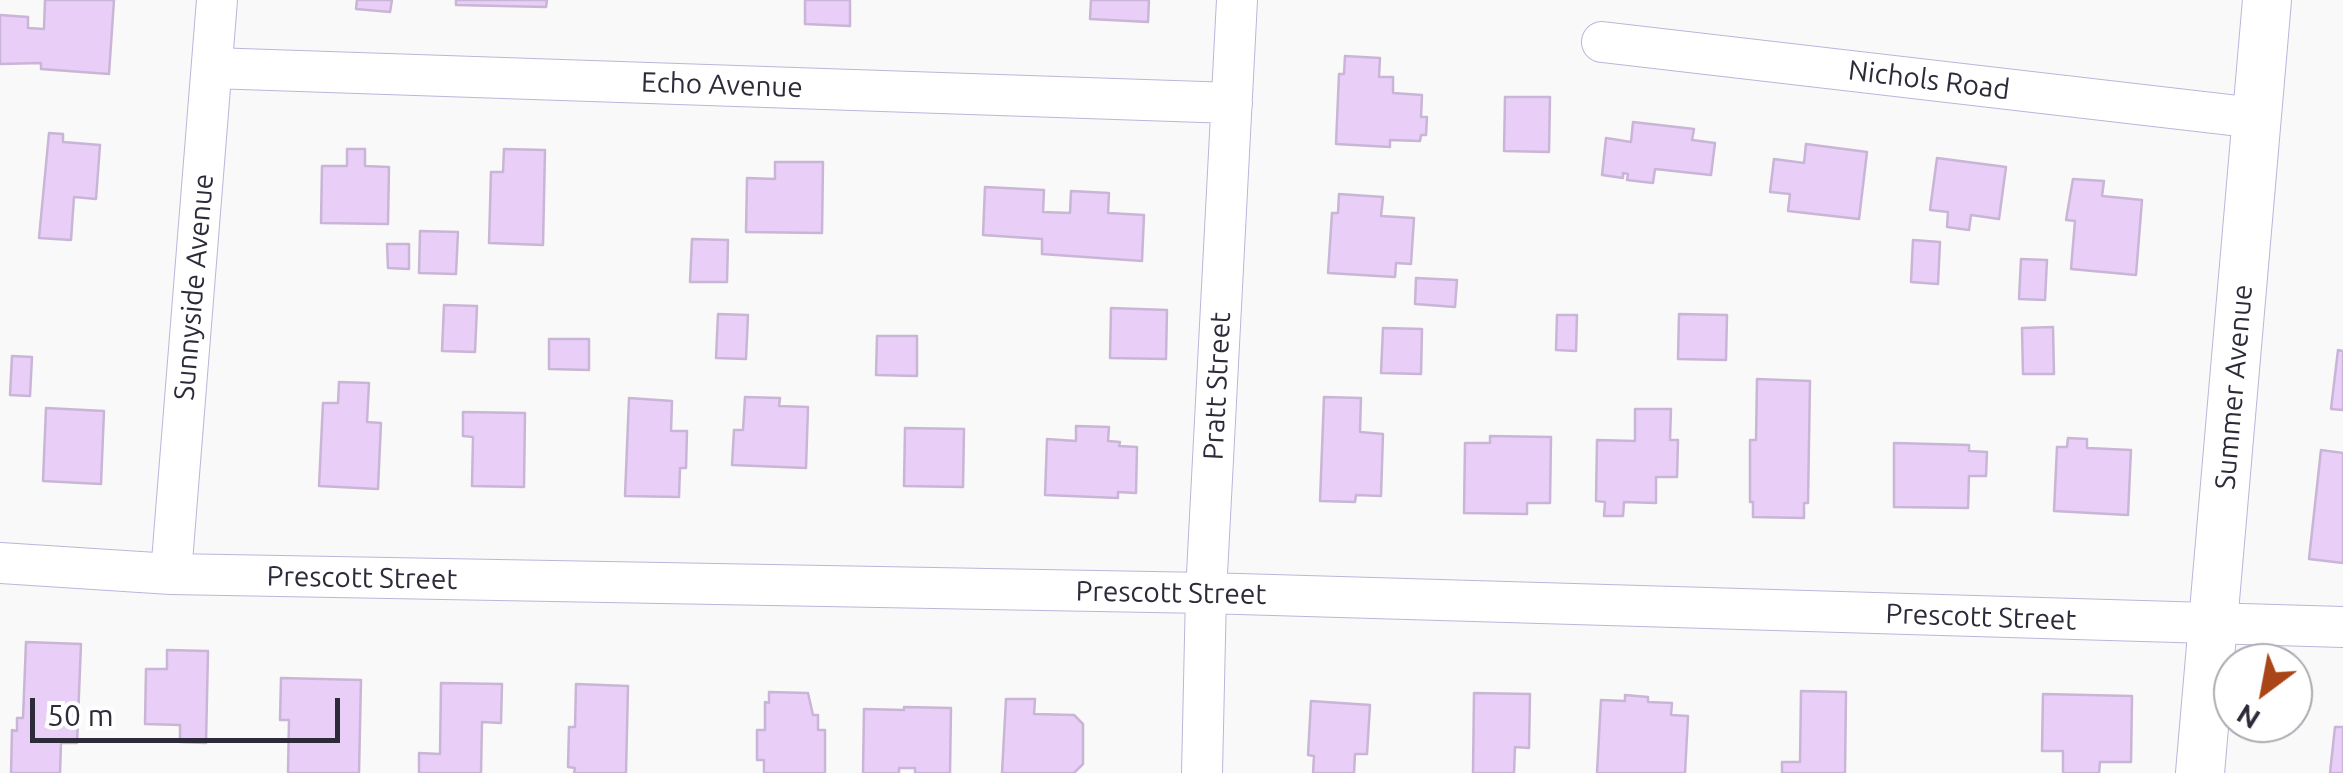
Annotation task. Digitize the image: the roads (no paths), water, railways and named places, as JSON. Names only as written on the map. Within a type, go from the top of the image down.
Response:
[{"type":"street","name":"Sunnyside Avenue","points":[[172,574],[217,0]]},
{"type":"street","name":"Pratt Street","points":[[1202,773],[1206,594],[1237,0]]},
{"type":"street","name":"Summer Avenue","points":[[2200,773],[2267,0]]},
{"type":"street","name":"Nichols Road","points":[[1602,42],[2256,118]]},
{"type":"street","name":"Echo Avenue","points":[[212,68],[1232,103]]},
{"type":"street","name":"Prescott Street","points":[[0,563],[172,574],[1206,594],[2343,628]]}]
